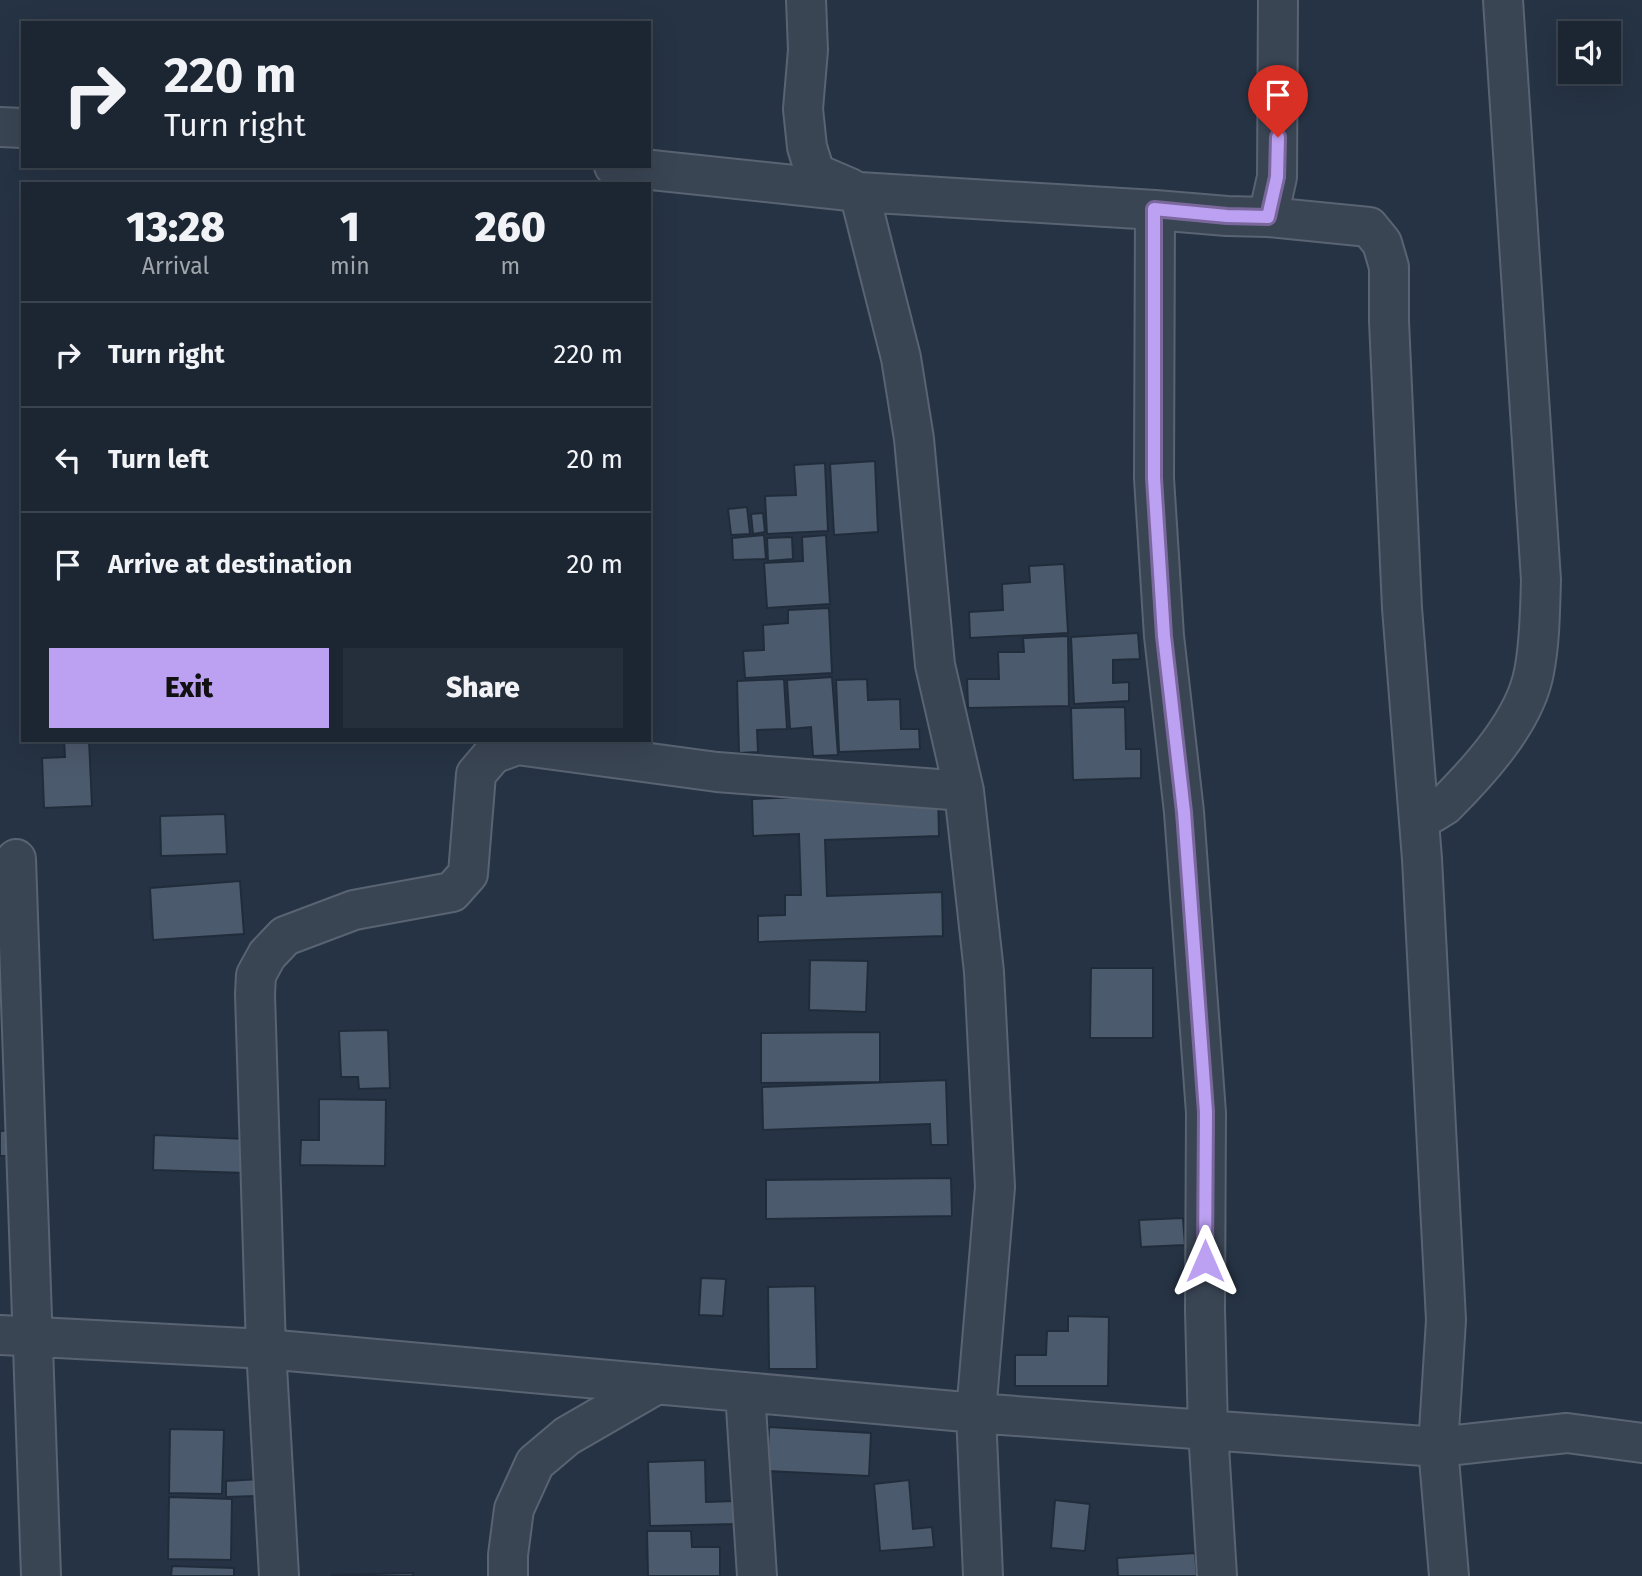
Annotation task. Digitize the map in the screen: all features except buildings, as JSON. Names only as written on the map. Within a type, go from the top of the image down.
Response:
[{"type":"street","points":[[806,0],[808,50],[803,109],[807,147],[815,173],[859,192]]},
{"type":"street","points":[[1268,217],[1277,177],[1278,0]]},
{"type":"street","points":[[1419,815],[1432,813],[1445,805],[1507,733],[1521,711],[1534,674],[1541,580],[1503,0]]},
{"type":"street","points":[[0,127],[21,128]]},
{"type":"street","points":[[633,168],[859,192],[1154,209],[1369,227],[1382,243],[1389,267],[1402,608],[1419,815],[1446,1320],[1438,1447],[1449,1576]]},
{"type":"street","points":[[859,192],[901,358],[914,439],[935,665],[964,791],[984,972],[995,1186],[976,1413],[983,1576]]},
{"type":"street","points":[[1154,209],[1155,491],[1164,636],[1184,812],[1206,1112],[1205,1310],[1208,1430],[1217,1576]]},
{"type":"street","points":[[279,1576],[266,1349],[255,1007],[256,975],[267,955],[285,936],[312,924],[354,910],[452,891],[468,874],[476,774],[493,754],[517,745],[717,772],[964,791]]},
{"type":"street","points":[[16,859],[16,1337],[41,1576]]},
{"type":"street","points":[[16,1337],[266,1349],[976,1413],[1438,1447],[1567,1433],[1642,1443]]},
{"type":"street","points":[[508,1576],[514,1509],[535,1463],[567,1436],[657,1384]]},
{"type":"street","points":[[745,1392],[757,1576]]},
{"type":"route","points":[[1205,1261],[1206,1112],[1184,812],[1164,636],[1154,478],[1154,209],[1268,217],[1277,177],[1278,137]]}]
